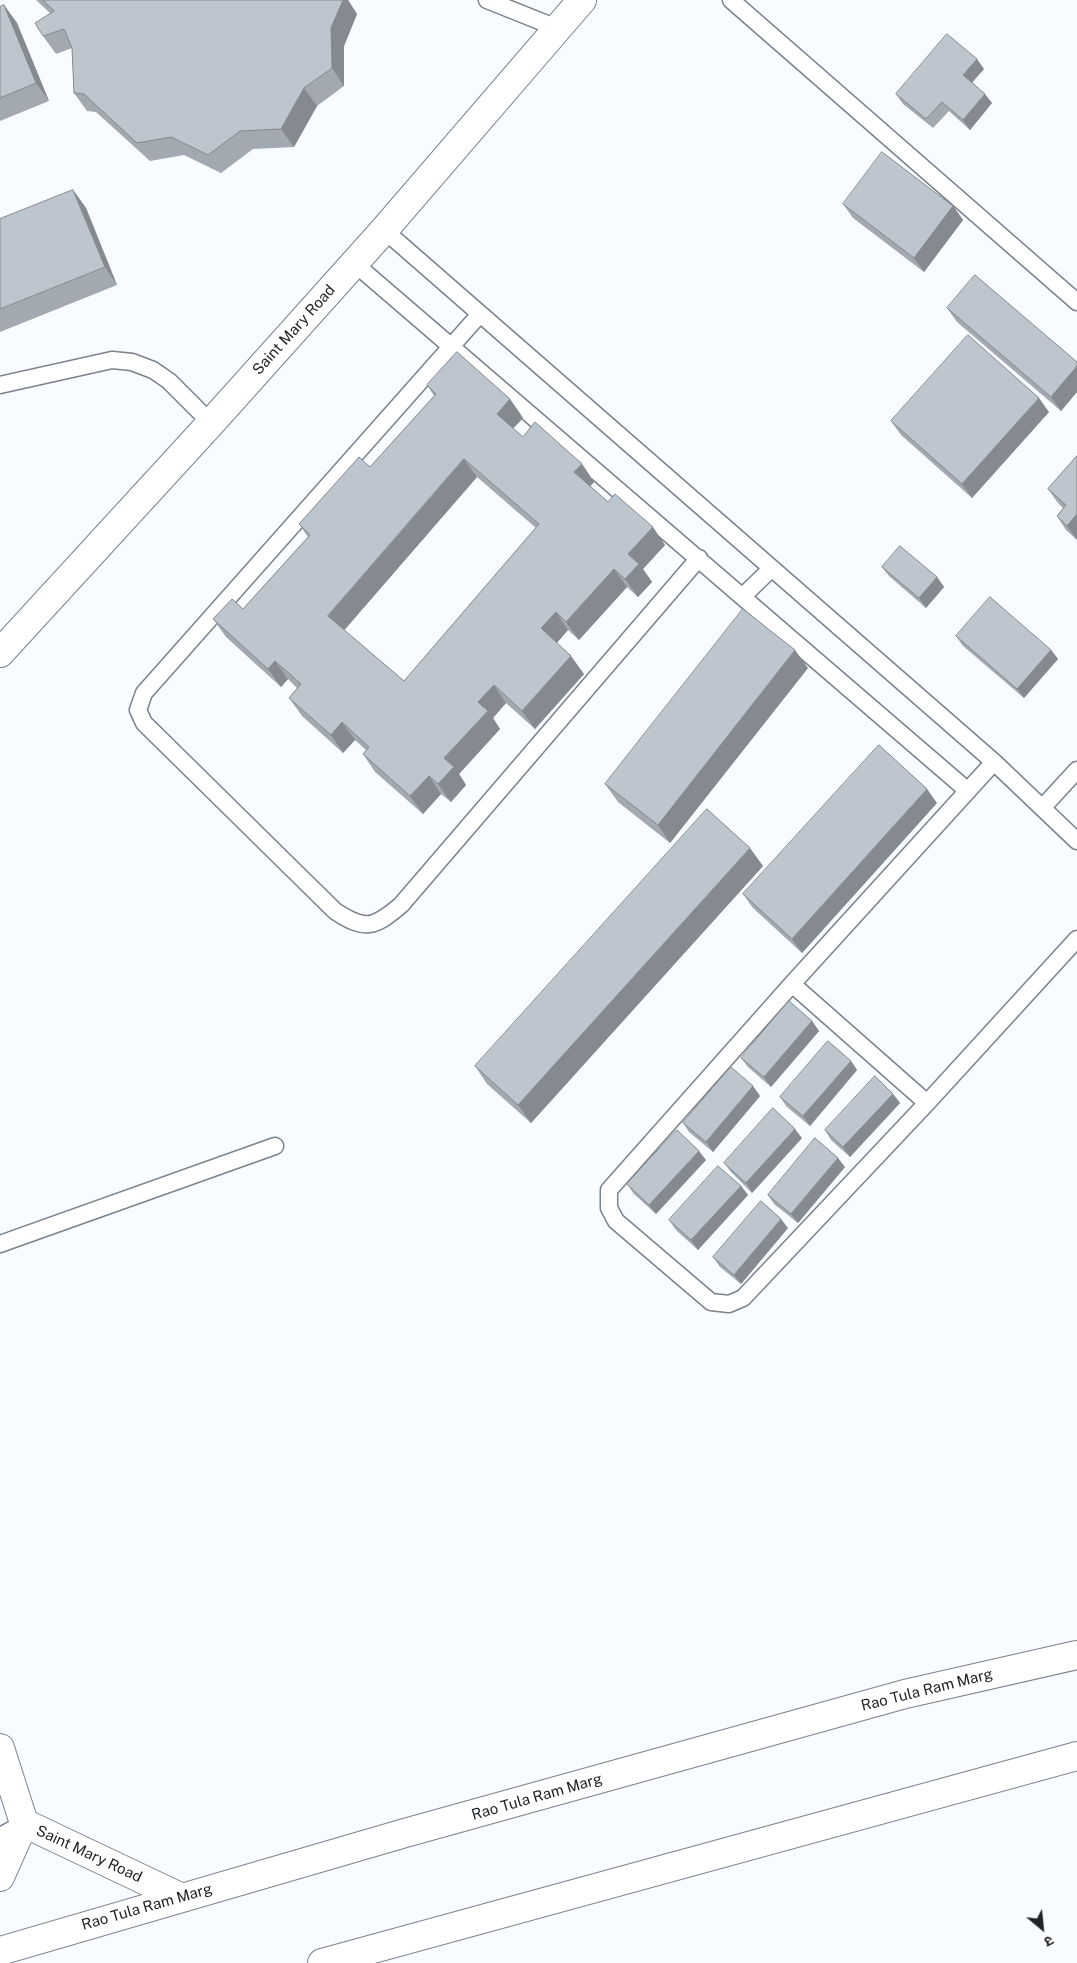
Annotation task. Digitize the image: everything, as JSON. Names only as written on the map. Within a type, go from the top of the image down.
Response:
[{"type":"main road","name":"Saint Mary Road","points":[[0,653],[211,423],[384,230],[582,0]]},
{"type":"main road","name":"Rao Tula Ram Marg","points":[[0,1951],[180,1898],[905,1694],[1077,1655]]},
{"type":"main road","name":"Saint Mary Road","points":[[0,1748],[24,1823],[0,1877]]},
{"type":"main road","points":[[330,1962],[1077,1756]]},
{"type":"main road","name":"Saint Mary Road","points":[[24,1823],[180,1898]]},
{"type":"lane","points":[[487,0],[557,28]]},
{"type":"lane","points":[[731,0],[1077,302]]},
{"type":"lane","points":[[384,230],[994,762],[1077,841]]},
{"type":"lane","points":[[354,262],[968,791]]},
{"type":"lane","points":[[480,314],[144,693],[138,710],[144,723],[335,912],[352,922],[369,925],[387,917],[401,905],[699,558]]},
{"type":"lane","points":[[0,385],[112,360],[132,362],[152,370],[169,381],[211,423]]},
{"type":"lane","points":[[743,596],[772,568]]},
{"type":"lane","points":[[994,762],[792,984],[609,1190],[609,1208],[616,1221],[711,1302],[729,1304],[743,1298],[927,1103],[1077,939]]},
{"type":"lane","points":[[1043,807],[1077,770]]},
{"type":"lane","points":[[792,984],[927,1103]]},
{"type":"lane","points":[[0,1244],[275,1146]]},
{"type":"lane","points":[[0,1836],[24,1823]]},
{"type":"building","points":[[43,0],[343,0],[331,28],[332,68],[304,88],[281,129],[240,131],[208,155],[171,137],[137,143],[84,94],[74,93],[72,48],[64,29],[43,36],[35,23],[54,11]]},
{"type":"building","points":[[4,5],[36,83],[0,98],[0,7]]},
{"type":"building","points":[[947,34],[977,59],[963,75],[985,94],[963,120],[942,102],[926,119],[896,94]]},
{"type":"building","points":[[882,152],[953,206],[914,258],[843,204]]},
{"type":"building","points":[[73,190],[105,267],[0,309],[0,219]]},
{"type":"building","points":[[975,275],[1077,362],[1077,366],[1051,397],[947,308]]},
{"type":"building","points":[[968,335],[1039,398],[962,484],[891,421]]},
{"type":"building","points":[[457,352],[510,399],[497,414],[523,437],[535,422],[582,464],[574,472],[608,502],[615,494],[653,527],[628,554],[639,564],[625,579],[614,569],[566,622],[556,612],[541,628],[571,656],[522,711],[494,685],[478,702],[488,711],[444,758],[454,767],[438,784],[429,776],[410,796],[363,754],[369,747],[342,722],[331,735],[289,698],[301,684],[275,661],[268,669],[213,619],[232,599],[243,609],[310,535],[299,524],[359,457],[370,467],[436,394],[427,385]],"holes":[[[464,459],[539,524],[404,681],[328,616]]]},
{"type":"building","points":[[1077,456],[1077,514],[1067,526],[1057,516],[1066,505],[1048,489]]},
{"type":"building","points":[[900,546],[937,577],[919,598],[882,567]]},
{"type":"building","points":[[990,597],[1051,650],[1017,689],[956,636]]},
{"type":"building","points":[[743,609],[795,650],[658,825],[605,784]]},
{"type":"building","points":[[879,745],[927,789],[792,939],[743,894]]},
{"type":"building","points":[[707,809],[750,848],[518,1105],[475,1066]]},
{"type":"building","points":[[789,1001],[812,1021],[764,1077],[741,1058]]},
{"type":"building","points":[[828,1041],[851,1061],[803,1116],[780,1097]]},
{"type":"building","points":[[731,1067],[753,1086],[706,1142],[683,1123]]},
{"type":"building","points":[[875,1076],[893,1094],[843,1147],[825,1130]]},
{"type":"building","points":[[773,1108],[795,1129],[746,1183],[724,1163]]},
{"type":"building","points":[[677,1130],[699,1151],[649,1205],[627,1184]]},
{"type":"building","points":[[815,1138],[838,1158],[791,1214],[768,1195]]},
{"type":"building","points":[[718,1166],[741,1186],[691,1240],[669,1220]]},
{"type":"building","points":[[761,1201],[781,1219],[734,1275],[713,1257]]}]
